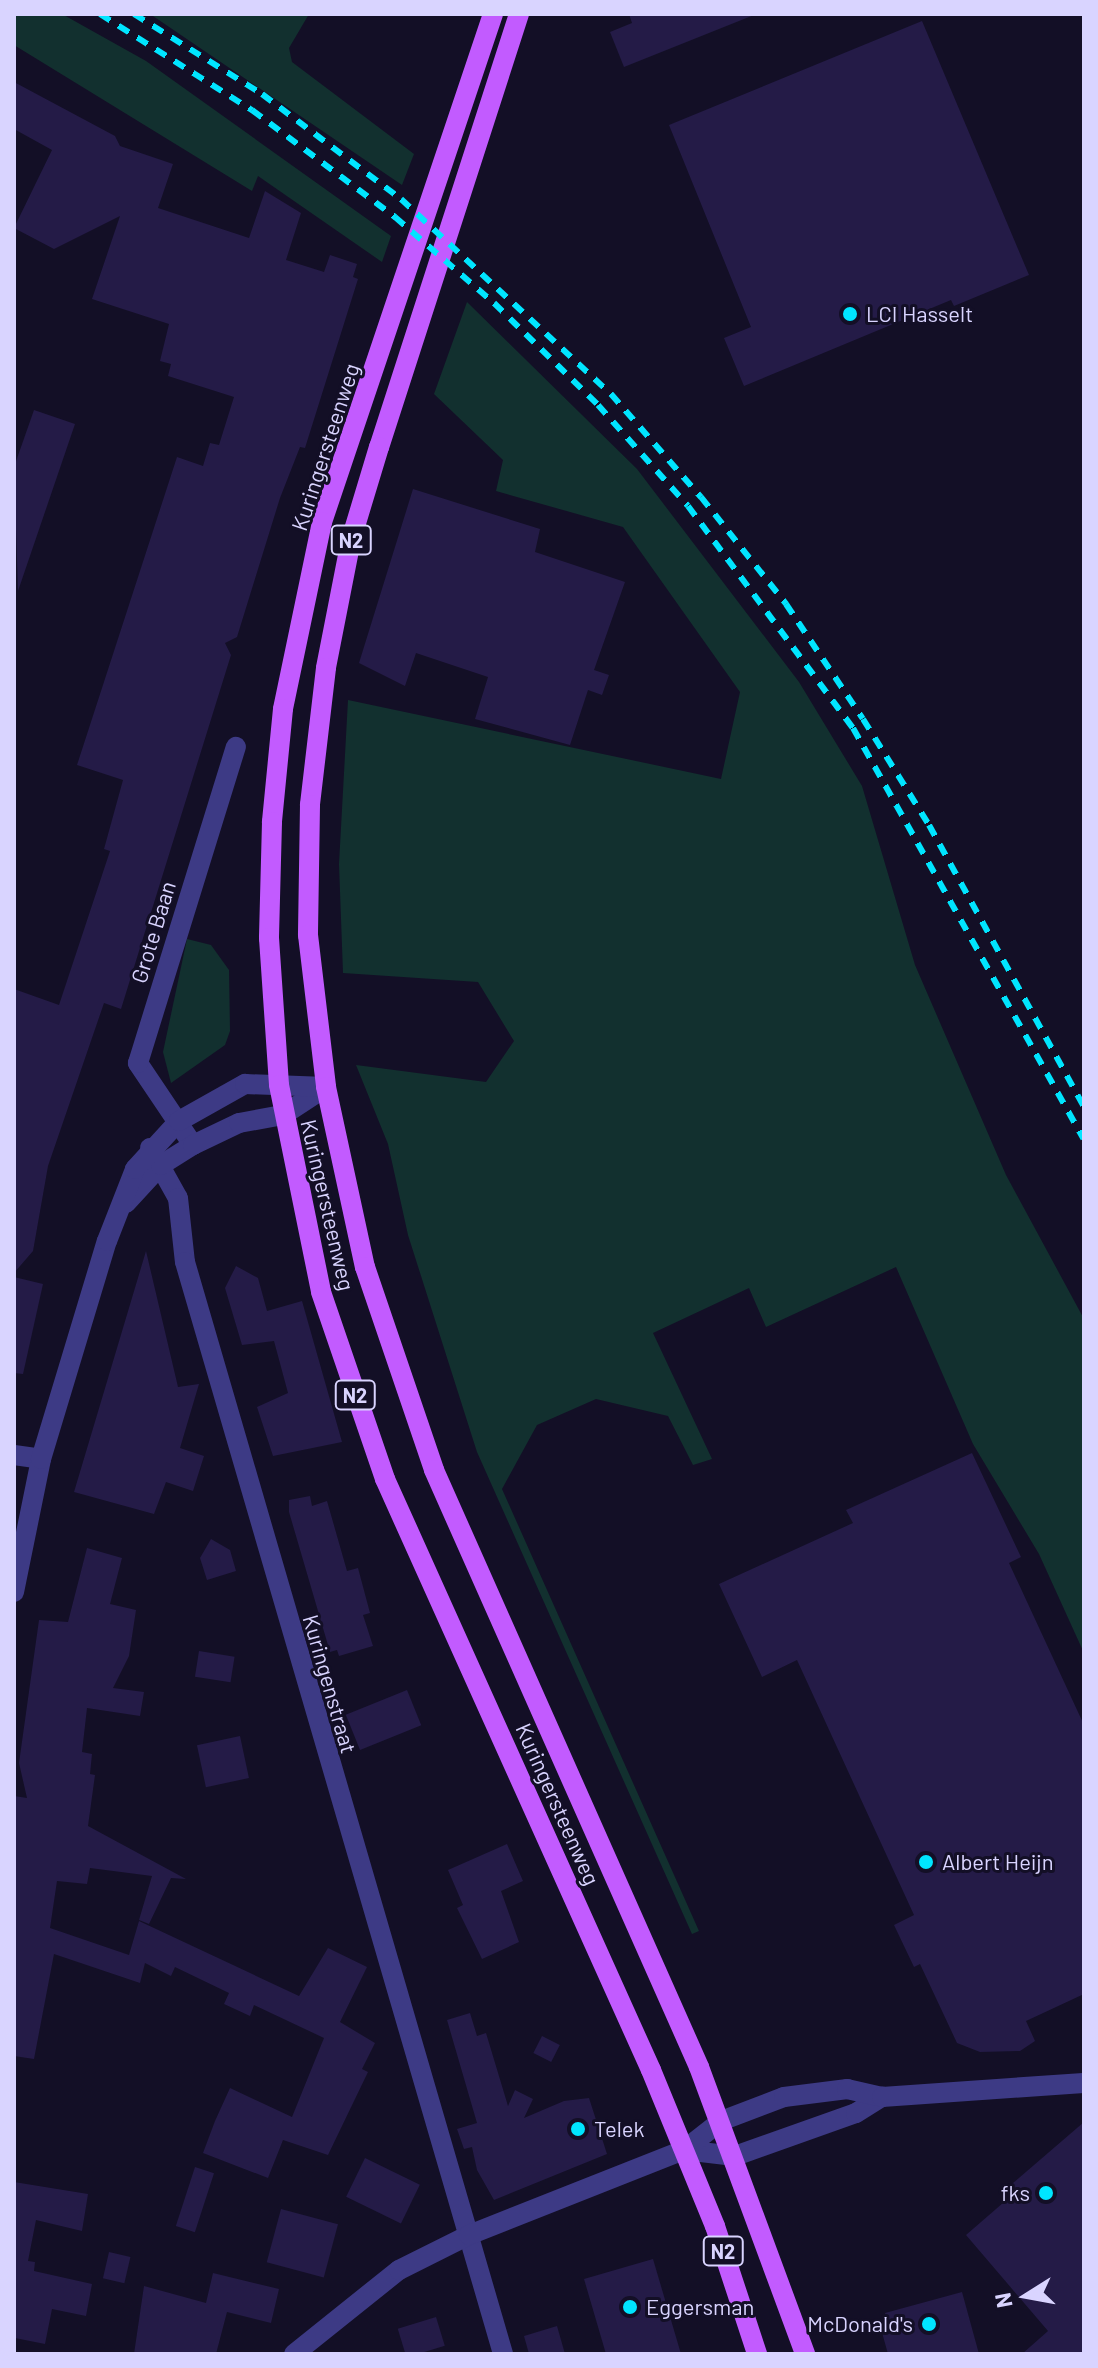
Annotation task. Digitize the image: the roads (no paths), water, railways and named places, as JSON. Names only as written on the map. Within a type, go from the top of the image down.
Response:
[{"type":"main road","name":"Kuringersteenweg","points":[[493,14],[322,522],[283,709],[272,822],[269,938],[279,1085],[321,1292],[385,1479],[684,2150],[757,2354]]},
{"type":"main road","name":"Kuringersteenweg","points":[[519,14],[351,540],[326,668],[310,805],[308,935],[326,1087],[365,1267],[429,1456],[721,2121],[805,2354]]},
{"type":"street","name":"Grote Baan","points":[[193,1145],[138,1063],[236,747]]},
{"type":"street","points":[[156,1156],[179,1121],[245,1084],[326,1087]]},
{"type":"street","points":[[14,1592],[41,1459],[118,1212],[135,1169],[156,1156],[193,1145],[239,1123],[283,1115],[326,1087]]},
{"type":"street","name":"Kuringenstraat","points":[[156,1156],[178,1198],[185,1262],[503,2354]]},
{"type":"street","points":[[14,1455],[41,1459]]},
{"type":"street","points":[[294,2354],[399,2270],[469,2235],[684,2150],[721,2121],[784,2097],[847,2089],[882,2097],[1084,2083]]},
{"type":"street","points":[[684,2150],[735,2156],[856,2113],[882,2097]]},
{"type":"railway","points":[[100,14],[252,110],[395,217],[494,303],[598,405],[688,506],[853,728],[1084,1139]]},
{"type":"railway","points":[[134,14],[262,94],[401,199],[611,394],[701,497],[786,604],[863,719],[929,825],[1084,1107]]},
{"type":"place","name":"LCI Hasselt","points":[[850,314]]},
{"type":"place","name":"Albert Heijn","points":[[926,1862]]},
{"type":"place","name":"Telek","points":[[578,2129]]},
{"type":"place","name":"fks","points":[[1046,2193]]},
{"type":"place","name":"Eggersman","points":[[630,2307]]},
{"type":"place","name":"McDonald's","points":[[929,2324]]}]
